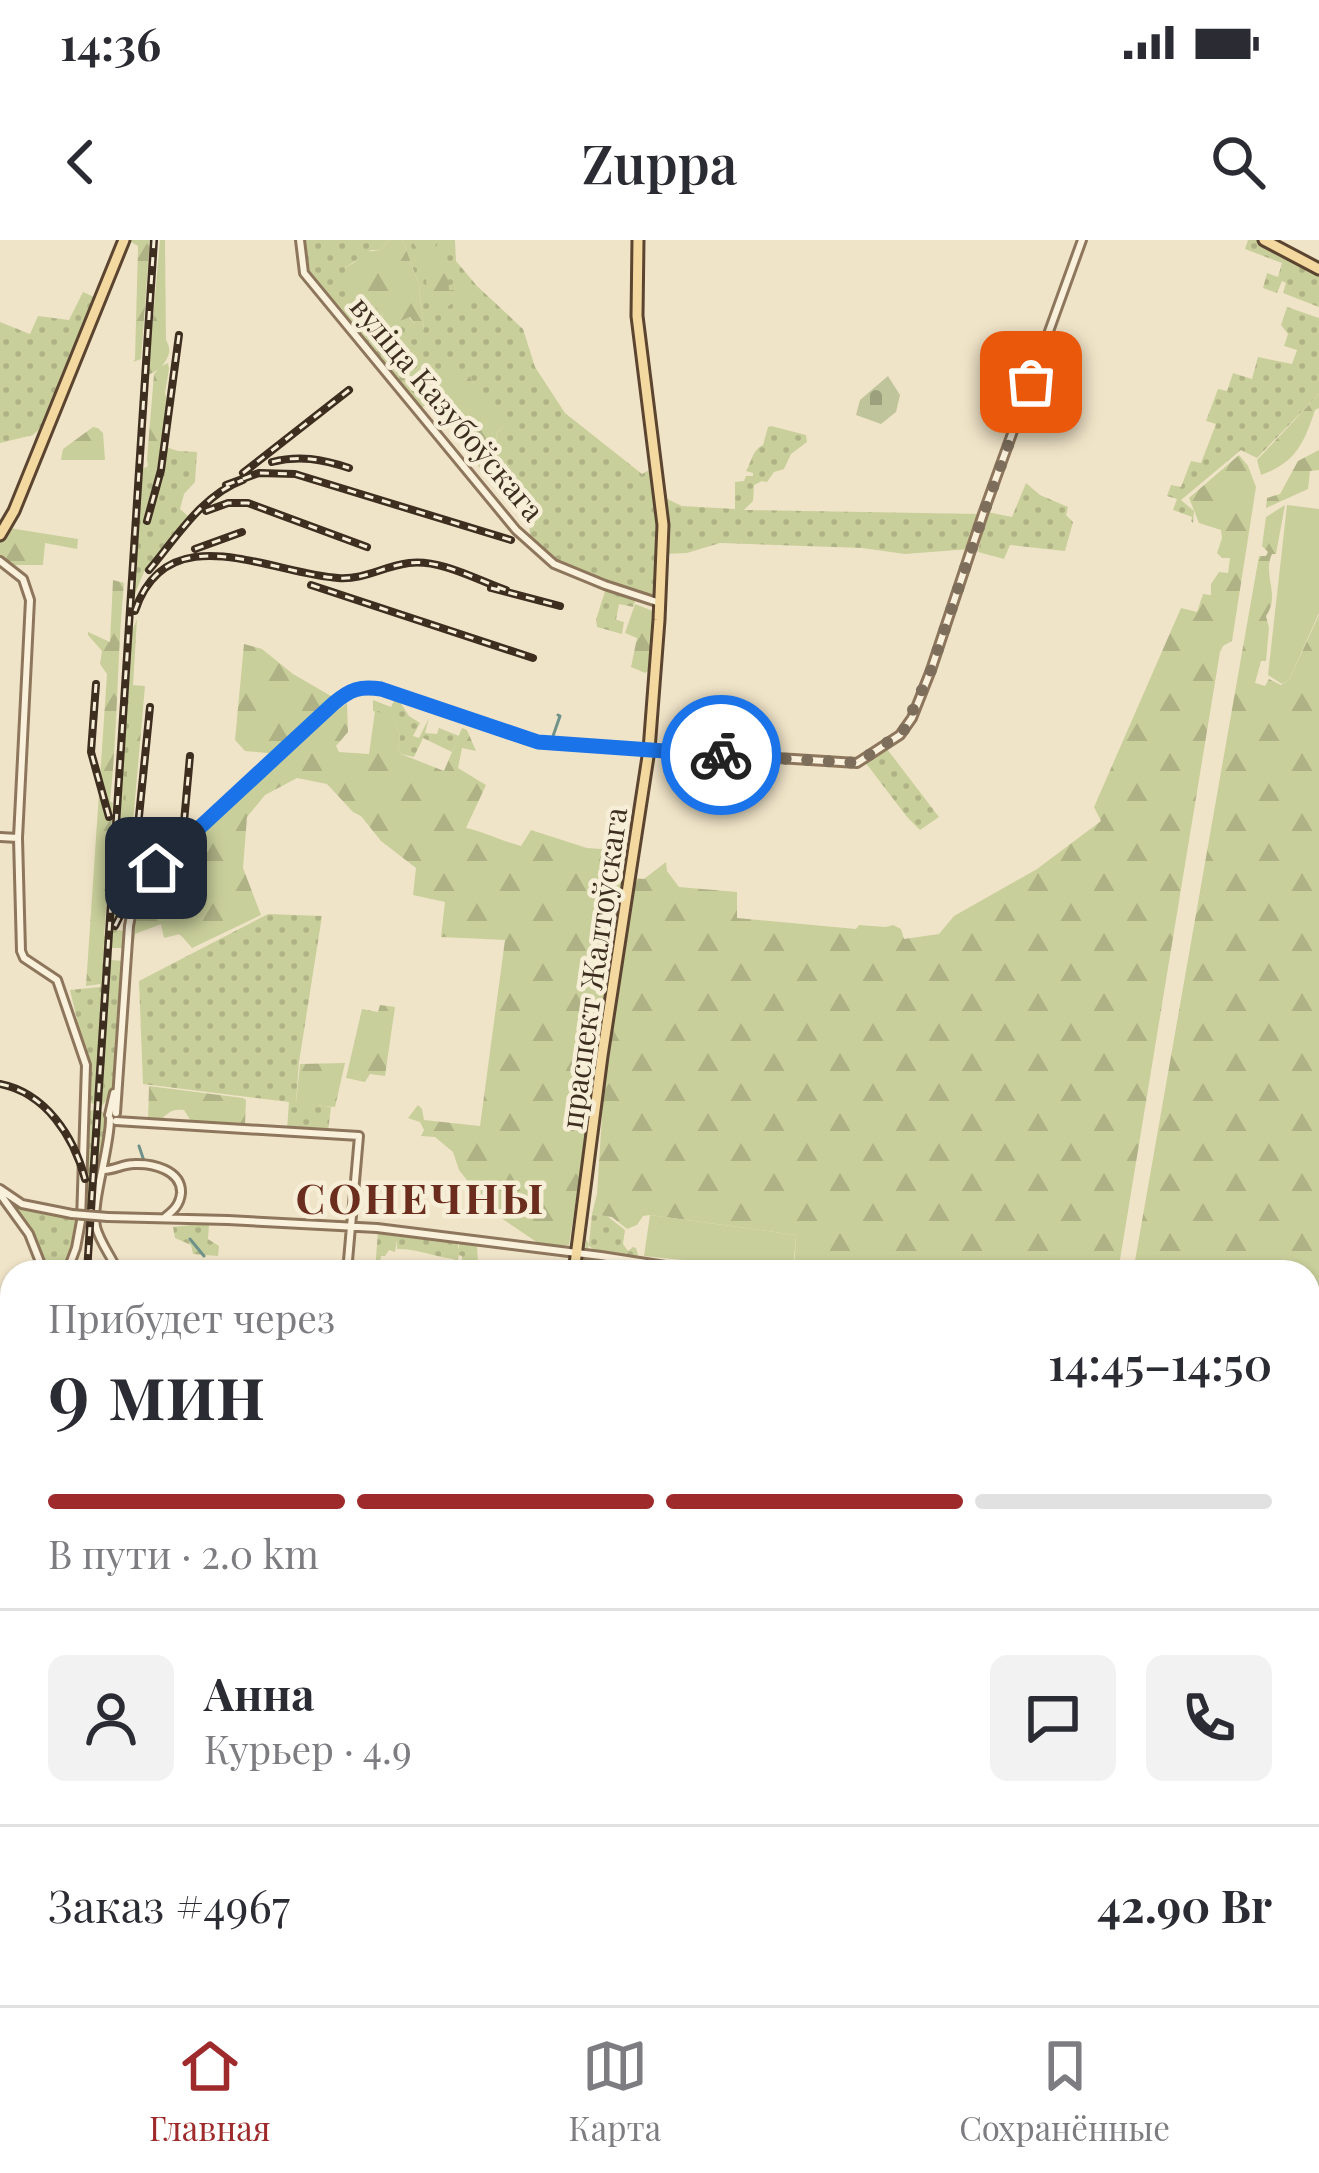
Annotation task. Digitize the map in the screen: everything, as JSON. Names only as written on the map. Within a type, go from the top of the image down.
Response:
[{"type":"main road","points":[[0,535],[14,511],[124,240]]},
{"type":"main road","name":"праспект Жалтоўскага","points":[[578,1260],[602,1056],[649,750],[660,603],[663,535],[637,316],[638,240]]},
{"type":"main road","points":[[1264,240],[1319,269]]},
{"type":"street","name":"вуліца Казубоўскага","points":[[300,240],[304,273],[516,530],[554,564],[660,603]]},
{"type":"street","points":[[112,1260],[96,1225],[114,1117],[129,926],[140,890],[164,860],[349,691],[366,687],[538,742],[857,763],[896,739],[912,718],[931,670],[1082,240]]},
{"type":"street","points":[[0,561],[23,579],[30,600],[18,838],[22,956],[57,980],[86,1065],[81,1221],[72,1260]]},
{"type":"street","points":[[0,837],[18,838]]},
{"type":"street","points":[[114,1117],[359,1136],[347,1260]]},
{"type":"street","points":[[104,1170],[130,1163],[161,1168],[178,1180],[180,1197],[196,1220]]},
{"type":"street","points":[[3,1193],[24,1203]]},
{"type":"street","points":[[3,1193],[72,1214],[350,1227],[625,1260]]},
{"type":"street","points":[[3,1193],[39,1260]]},
{"type":"street","points":[[161,1220],[180,1197]]},
{"type":"green space","points":[[128,240],[150,240],[141,359],[133,362],[138,246]]},
{"type":"green space","points":[[160,240],[165,240],[169,350],[162,366],[168,363],[169,369],[159,474],[149,473],[147,459],[158,370],[148,375]]},
{"type":"green space","points":[[304,240],[389,240],[381,250],[371,250],[345,268],[363,303],[383,312],[380,322],[387,326],[408,316],[413,326],[424,329],[419,286],[403,240],[455,240],[456,261],[523,329],[535,367],[565,413],[642,474],[651,469],[658,532],[655,594],[650,597],[587,574],[530,539],[529,505],[494,471],[486,477],[477,464],[483,458],[493,466],[496,434],[503,426],[467,371],[432,380],[423,396],[428,402],[420,410],[306,273]]},
{"type":"green space","points":[[389,240],[403,240],[419,286],[424,329],[418,339],[407,327],[415,324],[410,317],[387,326],[380,322],[383,312],[358,297],[348,280],[345,268],[364,252],[381,250]]},
{"type":"green space","points":[[410,240],[431,240],[436,247],[439,240],[446,240],[449,290],[471,291],[470,295],[445,309],[434,303],[426,289],[420,256]]},
{"type":"green space","points":[[1248,240],[1259,240],[1319,271],[1319,307],[1283,293],[1286,283],[1282,281],[1277,293],[1263,288],[1267,273],[1278,277],[1282,263],[1245,249]]},
{"type":"green space","points":[[83,292],[94,297],[30,456],[38,430],[0,443],[0,322],[30,334],[38,316],[69,320]]},
{"type":"green space","points":[[1287,307],[1319,318],[1319,394],[1257,458],[1241,450],[1181,500],[1194,511],[1193,523],[1192,517],[1173,510],[1177,499],[1167,496],[1171,485],[1181,487],[1191,461],[1201,463],[1216,424],[1206,421],[1218,389],[1227,391],[1233,373],[1252,379],[1258,357],[1292,364],[1297,350],[1284,346],[1288,334],[1281,325]]},
{"type":"green space","points":[[444,367],[467,371],[516,430],[512,433],[503,426],[496,434],[496,461],[480,436],[474,436],[430,385]]},
{"type":"green space","points":[[888,376],[900,395],[896,412],[881,424],[856,415],[860,400]]},
{"type":"green space","points":[[1319,394],[1319,408],[1297,451],[1261,475],[1257,460]]},
{"type":"green space","points":[[771,426],[806,435],[807,442],[791,454],[784,469],[754,485],[753,501],[744,510],[982,514],[970,549],[905,554],[720,543],[664,554],[665,498],[682,506],[735,509],[735,482],[753,476],[746,471]]},
{"type":"green space","points":[[93,427],[103,433],[105,460],[61,460],[63,449]]},
{"type":"green space","points":[[163,446],[197,452],[195,482],[184,494],[180,509],[189,517],[144,572],[132,601],[143,469],[148,466],[149,473],[159,474]]},
{"type":"green space","points":[[1319,450],[1319,470],[1310,471],[1308,489],[1266,508],[1267,498],[1280,494],[1298,461]]},
{"type":"green space","points":[[1239,455],[1256,487],[1232,641],[1220,652],[1120,1260],[795,1260],[796,1235],[650,1215],[627,1229],[612,1217],[592,1214],[607,1037],[633,878],[644,879],[666,862],[679,887],[737,892],[737,918],[856,929],[859,925],[893,925],[901,929],[904,939],[939,934],[954,916],[1037,869],[1101,821],[1094,807],[1181,608],[1197,612],[1203,594],[1211,595],[1211,584],[1219,572],[1228,573],[1230,558],[1217,553],[1221,530],[1199,523],[1189,498]]},
{"type":"green space","points":[[1026,483],[1068,507],[1066,515],[1073,522],[1065,551],[1010,545],[1004,559],[978,552],[987,512],[1012,517]]},
{"type":"green space","points":[[1285,505],[1276,554],[1269,562],[1272,600],[1266,616],[1266,661],[1261,661],[1255,683],[1265,686],[1269,679],[1281,685],[1289,680],[1319,615],[1319,1260],[1135,1260],[1259,556],[1268,552],[1262,546],[1266,517]]},
{"type":"green space","points":[[1287,505],[1319,509],[1319,613],[1289,680],[1282,684],[1268,675]]},
{"type":"green space","points":[[9,528],[78,539],[77,549],[45,543],[43,565],[9,565],[0,558],[0,542]]},
{"type":"green space","points":[[113,580],[124,583],[101,984],[86,986],[107,674],[100,664],[102,651],[88,632],[110,642]]},
{"type":"green space","points":[[606,588],[636,598],[633,607],[619,604],[616,620],[624,622],[622,634],[597,627]]},
{"type":"green space","points":[[635,604],[653,611],[650,670],[645,673],[631,667],[637,638],[625,633]]},
{"type":"green space","points":[[137,619],[123,904],[114,929],[123,931],[122,948],[110,948],[110,960],[125,961],[114,1091],[102,1106],[87,1102],[88,1066],[70,990],[100,987],[104,936],[112,934],[132,631]]},
{"type":"green space","points":[[244,644],[262,649],[331,696],[333,703],[277,754],[245,751],[235,740]]},
{"type":"green space","points":[[132,685],[145,686],[131,884],[123,904],[120,902]]},
{"type":"green space","points":[[373,700],[391,707],[394,701],[400,702],[420,723],[413,736],[419,738],[429,718],[425,733],[437,734],[439,728],[459,736],[452,752],[423,738],[414,757],[401,754],[392,717],[373,711]]},
{"type":"green space","points":[[347,703],[348,732],[336,746],[339,752],[369,754],[375,711],[392,716],[401,754],[444,771],[462,728],[467,730],[476,751],[462,748],[458,768],[486,785],[466,828],[521,846],[531,830],[602,849],[602,854],[629,865],[569,1245],[541,1245],[492,1212],[459,1170],[453,1152],[435,1137],[421,1136],[420,1122],[408,1118],[418,1105],[424,1120],[480,1126],[505,940],[441,937],[445,902],[413,895],[416,868],[381,841],[327,784],[297,778],[265,795],[247,817],[243,868],[261,915],[192,948],[180,934],[164,938],[161,924],[135,934],[134,942],[130,940],[135,904],[152,875],[335,707]]},
{"type":"green space","points":[[887,749],[939,817],[920,830],[865,762]]},
{"type":"green space","points":[[268,914],[322,916],[296,1102],[331,1107],[328,1131],[287,1129],[289,1102],[143,1084],[139,981]]},
{"type":"green space","points":[[380,1005],[395,1007],[385,1076],[370,1074],[365,1082],[346,1078],[362,1009],[378,1012]]},
{"type":"green space","points":[[345,1063],[335,1107],[296,1103],[300,1064]]},
{"type":"green space","points":[[149,1086],[243,1098],[245,1125],[192,1123],[184,1110],[148,1121]]},
{"type":"green space","points":[[86,1111],[106,1115],[106,1142],[93,1207],[83,1211]]},
{"type":"green space","points":[[10,1199],[46,1214],[80,1219],[70,1260],[42,1260]]},
{"type":"green space","points":[[592,1214],[607,1216],[625,1230],[623,1244],[628,1251],[636,1248],[638,1255],[632,1259],[591,1252],[588,1245],[589,1252],[585,1250]]},
{"type":"green space","points":[[650,1215],[796,1235],[794,1260],[644,1256]]},
{"type":"green space","points":[[209,1224],[208,1239],[219,1246],[218,1256],[193,1254],[191,1245],[175,1238],[173,1227]]},
{"type":"green space","points":[[378,1230],[455,1239],[458,1249],[460,1242],[477,1245],[478,1260],[462,1260],[459,1255],[454,1260],[397,1249],[397,1240],[395,1252],[389,1250],[376,1260]]},
{"type":"waterway","points":[[552,739],[558,715]]},
{"type":"waterway","points":[[139,1146],[144,1161]]},
{"type":"waterway","points":[[159,1164],[171,1168]]},
{"type":"waterway","points":[[190,1239],[204,1256]]},
{"type":"railway","points":[[88,1260],[154,240]]},
{"type":"railway","points":[[147,521],[161,470],[179,335]]},
{"type":"railway","points":[[243,473],[349,390]]},
{"type":"railway","points":[[272,462],[311,459],[349,468]]},
{"type":"railway","points":[[226,485],[259,473],[295,474],[511,540]]},
{"type":"railway","points":[[149,570],[202,507],[243,480]]},
{"type":"railway","points":[[206,511],[228,503],[248,503],[367,547]]},
{"type":"railway","points":[[195,549],[242,532]]},
{"type":"railway","points":[[135,611],[150,582],[171,564],[196,557],[253,561],[338,578],[421,563],[446,567],[506,590]]},
{"type":"railway","points":[[311,585],[533,658]]},
{"type":"railway","points":[[491,588],[560,606]]},
{"type":"railway","points":[[96,684],[91,752],[109,817]]},
{"type":"railway","points":[[129,890],[150,707]]},
{"type":"railway","points":[[115,926],[138,880],[184,822],[190,756]]},
{"type":"railway","points":[[0,1084],[31,1097],[56,1119],[85,1179]]},
{"type":"way so far","points":[[721,755],[857,763],[903,732],[931,670],[1031,382]]},
{"type":"district","name":"СОНЕЧНЫ","points":[[421,1197]]},
{"type":"route","points":[[156,868],[334,703],[359,687],[381,689],[538,742],[721,755]]}]
